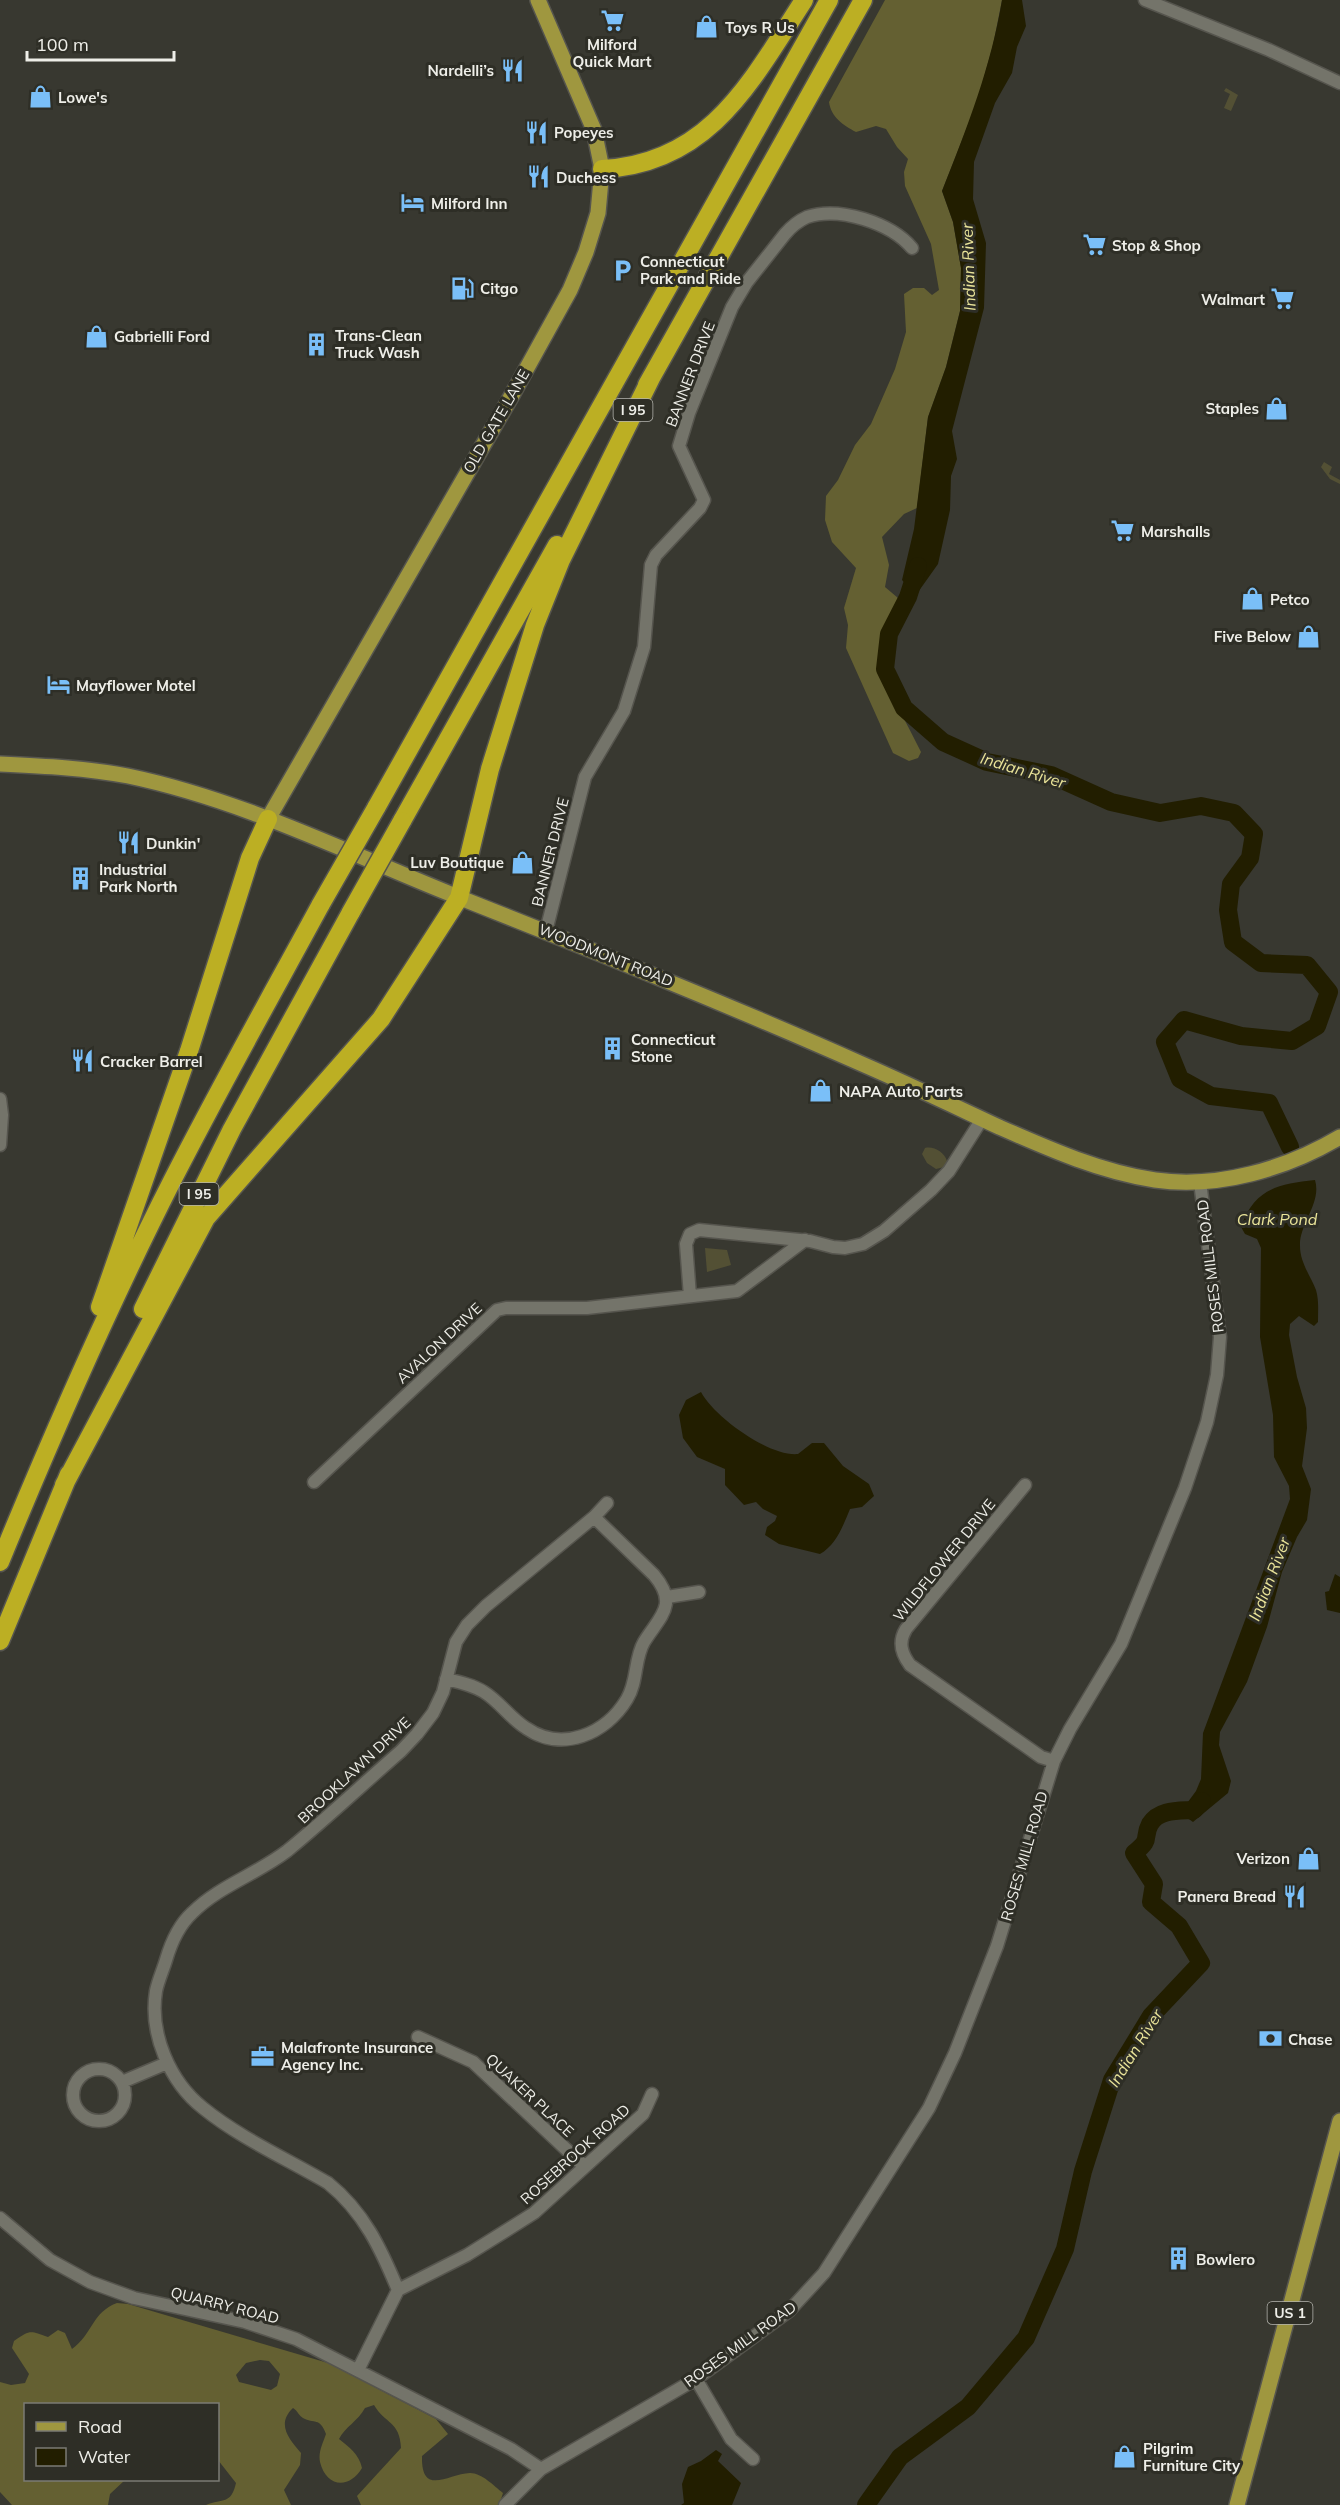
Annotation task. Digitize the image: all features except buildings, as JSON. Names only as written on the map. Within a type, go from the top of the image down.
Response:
[{"type":"highway","points":[[602,169],[629,168],[672,151],[704,132],[734,104],[804,0]]},
{"type":"highway","name":"I 95","points":[[0,1562],[64,1409],[172,1182],[242,1047],[829,0]]},
{"type":"highway","name":"I 95","points":[[0,1641],[64,1485],[127,1343],[192,1208],[266,1065],[863,0]]},
{"type":"highway","points":[[64,1485],[188,1247],[206,1218],[381,1019],[459,897],[490,769],[535,625],[561,560],[652,376]]},
{"type":"highway","points":[[64,1409],[189,1051],[250,858],[268,819]]},
{"type":"main road","name":"OLD GATE LANE","points":[[268,819],[570,290],[598,213],[602,169],[590,120],[538,0]]},
{"type":"main road","name":"WOODMONT ROAD","points":[[0,764],[88,769],[130,777],[165,785],[268,819],[734,1007],[1026,1139],[1102,1168],[1154,1180],[1200,1182]]},
{"type":"main road","name":"ROSES MILL ROAD","points":[[1200,1182],[1245,1175],[1284,1164],[1340,1137]]},
{"type":"main road","name":"US 1","points":[[1237,2505],[1340,2121]]},
{"type":"street","points":[[1145,0],[1263,47],[1340,83]]},
{"type":"street","name":"BANNER DRIVE","points":[[546,931],[585,777],[624,711],[644,647],[651,565],[656,555],[700,508],[704,500],[679,446],[693,403],[738,297],[792,226],[809,217],[840,215],[879,224],[894,230],[912,248]]},
{"type":"street","points":[[0,1099],[2,1115],[0,1145]]},
{"type":"street","points":[[690,1296],[686,1244],[687,1238],[694,1231],[805,1240],[845,1248],[863,1244],[878,1236],[949,1171],[982,1119]]},
{"type":"street","name":"ROSES MILL ROAD","points":[[505,2505],[541,2469],[696,2379],[779,2320],[824,2273],[918,2127],[948,2069],[993,1956],[1054,1761],[1070,1729],[1121,1644],[1185,1488],[1207,1422],[1217,1375],[1220,1337],[1200,1182]]},
{"type":"street","name":"AVALON DRIVE","points":[[314,1482],[496,1310],[585,1308],[737,1291],[805,1240]]},
{"type":"street","name":"WILDFLOWER DRIVE","points":[[1025,1485],[906,1629],[901,1636],[901,1646],[910,1665],[1041,1757],[1054,1761]]},
{"type":"street","name":"BROOKLAWN DRIVE","points":[[398,2290],[381,2249],[359,2213],[343,2195],[328,2183],[227,2125],[203,2108],[180,2085],[167,2063],[156,2020],[156,1991],[169,1950],[186,1919],[222,1890],[288,1850],[401,1751],[433,1713],[443,1692],[456,1642],[475,1616],[594,1517],[607,1503]]},
{"type":"street","points":[[446,1678],[475,1686],[535,1734],[556,1739],[581,1737],[604,1725],[628,1698],[636,1677],[640,1651],[666,1611],[667,1597],[661,1582],[594,1517]]},
{"type":"street","points":[[667,1597],[699,1592]]},
{"type":"street","name":"QUAKER PLACE","points":[[418,2037],[473,2062],[584,2166]]},
{"type":"street","points":[[122,2082],[167,2063]]},
{"type":"street","points":[[98,2069],[105,2070],[122,2082],[124,2101],[113,2117],[94,2121],[78,2110],[73,2097],[74,2090],[80,2078],[85,2074],[98,2069]]},
{"type":"street","name":"ROSEBROOK ROAD","points":[[398,2290],[467,2255],[526,2218],[643,2114],[652,2094]]},
{"type":"street","name":"QUARRY ROAD","points":[[0,2218],[50,2259],[90,2282],[134,2298],[245,2322],[296,2339],[511,2449],[541,2469]]},
{"type":"street","points":[[357,2370],[398,2290]]},
{"type":"street","points":[[696,2379],[731,2439],[753,2459]]},
{"type":"shaded area","points":[[885,0],[1002,0],[993,45],[977,102],[942,191],[953,222],[961,268],[960,311],[946,367],[928,417],[917,508],[904,514],[882,537],[889,565],[885,587],[898,598],[906,609],[898,632],[882,662],[894,697],[921,752],[918,758],[909,761],[893,753],[846,648],[848,625],[844,608],[856,568],[832,542],[825,520],[826,496],[838,480],[855,445],[871,424],[895,369],[906,332],[904,294],[913,288],[924,288],[932,295],[939,290],[931,244],[905,186],[904,172],[908,159],[886,129],[876,126],[856,132],[838,120],[829,102]]},
{"type":"shaded area","points":[[1226,88],[1238,95],[1231,111],[1224,108],[1230,94],[1224,91]]},
{"type":"shaded area","points":[[1324,462],[1332,467],[1329,474],[1340,480],[1340,484],[1330,479],[1321,467]]},
{"type":"shaded area","points":[[925,1148],[941,1152],[947,1161],[944,1167],[936,1169],[927,1163],[922,1154]]},
{"type":"shaded area","points":[[705,1248],[727,1250],[731,1265],[707,1272]]},
{"type":"shaded area","points":[[117,2303],[128,2304],[328,2363],[436,2419],[448,2434],[422,2456],[426,2476],[431,2480],[437,2480],[470,2473],[479,2475],[503,2493],[499,2505],[361,2505],[357,2496],[401,2448],[395,2428],[374,2405],[365,2408],[339,2439],[350,2448],[361,2463],[362,2468],[351,2480],[338,2483],[327,2477],[320,2462],[321,2448],[326,2434],[324,2429],[319,2423],[302,2417],[293,2408],[285,2420],[285,2426],[289,2437],[301,2453],[300,2465],[284,2490],[291,2505],[206,2505],[229,2498],[236,2483],[219,2461],[219,2403],[24,2403],[24,2481],[124,2481],[110,2494],[108,2505],[12,2505],[0,2492],[0,2382],[11,2385],[25,2383],[29,2374],[12,2348],[14,2341],[27,2333],[34,2332],[48,2337],[58,2330],[65,2333],[72,2349],[102,2312]],"holes":[[[260,2360],[269,2361],[280,2374],[277,2386],[271,2390],[239,2382],[236,2375],[246,2363]]]},
{"type":"water","points":[[1002,0],[1022,0],[1026,26],[1017,47],[1012,73],[995,103],[974,162],[973,199],[986,243],[984,308],[952,431],[957,459],[951,476],[950,510],[938,564],[916,595],[902,580],[914,529],[928,417],[946,367],[960,311],[961,268],[953,222],[942,191],[985,73]]},
{"type":"water","name":"Clark Pond","points":[[1315,1180],[1315,1197],[1303,1230],[1300,1252],[1317,1294],[1318,1322],[1314,1326],[1299,1316],[1290,1324],[1289,1335],[1306,1408],[1307,1428],[1302,1466],[1311,1489],[1307,1520],[1282,1572],[1267,1627],[1247,1682],[1220,1732],[1219,1745],[1231,1781],[1228,1793],[1193,1822],[1183,1815],[1182,1810],[1196,1791],[1201,1779],[1203,1733],[1290,1499],[1289,1486],[1274,1457],[1273,1415],[1260,1337],[1261,1248],[1257,1239],[1245,1234],[1241,1227],[1246,1214],[1260,1196],[1279,1187]]},
{"type":"water","points":[[701,1392],[718,1413],[730,1423],[744,1434],[773,1449],[798,1454],[812,1443],[824,1443],[843,1466],[869,1484],[874,1496],[862,1507],[850,1509],[835,1540],[820,1554],[779,1544],[765,1535],[767,1527],[775,1521],[777,1516],[763,1509],[756,1502],[744,1505],[725,1485],[725,1469],[697,1457],[683,1438],[679,1415],[686,1400]]},
{"type":"water","points":[[1335,1574],[1340,1577],[1340,1613],[1327,1610],[1325,1592],[1329,1591]]},
{"type":"water","points":[[716,2450],[722,2454],[718,2461],[741,2483],[732,2505],[681,2505],[684,2503],[682,2484],[688,2467]]},
{"type":"waterway","name":"Indian River","points":[[918,566],[908,597],[889,634],[885,669],[904,708],[943,742],[987,762],[1051,775],[1111,802],[1160,813],[1201,806],[1234,813],[1254,834],[1250,858],[1231,884],[1228,910],[1233,942],[1261,963],[1307,965],[1329,992],[1317,1026],[1292,1041],[1241,1036],[1184,1020],[1165,1042],[1180,1079],[1211,1096],[1269,1103],[1290,1147]]},
{"type":"waterway","name":"Indian River","points":[[866,2505],[900,2457],[968,2407],[1026,2338],[1065,2249],[1083,2171],[1112,2080],[1151,2016],[1201,1963],[1179,1926],[1151,1902],[1154,1884],[1134,1853],[1145,1841],[1150,1824],[1154,1819],[1164,1813],[1194,1810],[1202,1801]]},
{"type":"place","name":"Milford Quick Mart","points":[[612,20]]},
{"type":"place","name":"Toys R Us","points":[[707,27]]},
{"type":"place","name":"Nardelli’s","points":[[512,70]]},
{"type":"place","name":"Lowe's","points":[[40,97]]},
{"type":"place","name":"Popeyes","points":[[536,132]]},
{"type":"place","name":"Duchess","points":[[538,177]]},
{"type":"place","name":"Milford Inn","points":[[413,203]]},
{"type":"place","name":"Stop & Shop","points":[[1094,245]]},
{"type":"place","name":"Connecticut Park and Ride","points":[[622,270]]},
{"type":"place","name":"Citgo","points":[[462,288]]},
{"type":"place","name":"Walmart","points":[[1283,299]]},
{"type":"place","name":"Gabrielli Ford","points":[[96,336]]},
{"type":"place","name":"Trans-Clean Truck Wash","points":[[317,344]]},
{"type":"place","name":"Staples","points":[[1277,408]]},
{"type":"place","name":"Marshalls","points":[[1123,531]]},
{"type":"place","name":"Petco","points":[[1252,599]]},
{"type":"place","name":"Five Below","points":[[1309,636]]},
{"type":"place","name":"Mayflower Motel","points":[[58,685]]},
{"type":"place","name":"Dunkin'","points":[[128,843]]},
{"type":"place","name":"Luv Boutique","points":[[522,862]]},
{"type":"place","name":"Industrial Park North","points":[[81,878]]},
{"type":"place","name":"Connecticut Stone","points":[[613,1048]]},
{"type":"place","name":"Cracker Barrel","points":[[82,1061]]},
{"type":"place","name":"NAPA Auto Parts","points":[[821,1091]]},
{"type":"place","name":"Verizon","points":[[1308,1858]]},
{"type":"place","name":"Panera Bread","points":[[1294,1896]]},
{"type":"place","name":"Chase","points":[[1270,2039]]},
{"type":"place","name":"Malafronte Insurance Agency Inc.","points":[[263,2056]]},
{"type":"place","name":"Bowlero","points":[[1178,2259]]},
{"type":"place","name":"Pilgrim Furniture City","points":[[1125,2457]]}]
